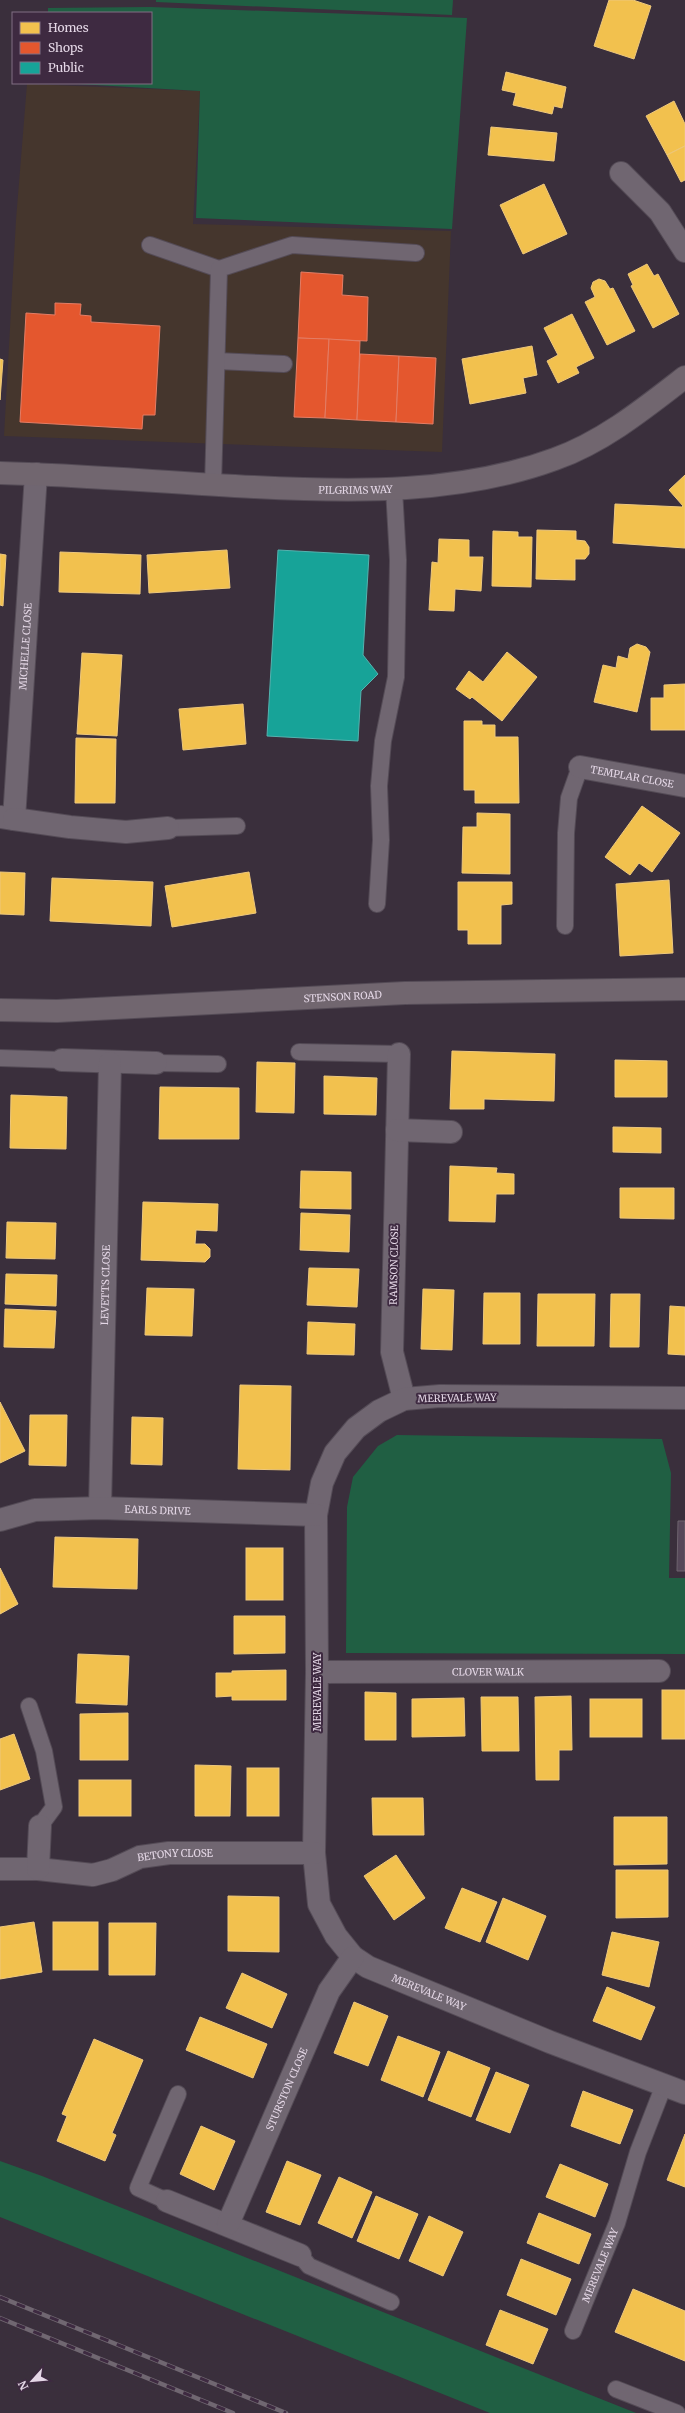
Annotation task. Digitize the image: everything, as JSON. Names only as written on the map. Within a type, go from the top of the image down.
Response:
[{"type":"street","points":[[622,173],[660,212],[685,251]]},
{"type":"street","name":"PILGRIMS WAY","points":[[0,473],[213,486],[329,491],[394,489],[501,475],[556,459],[607,434],[685,377]]},
{"type":"street","name":"MICHELLE CLOSE","points":[[36,474],[7,818],[70,828],[126,832],[168,828]]},
{"type":"street","name":"TEMPLAR CLOSE","points":[[580,767],[685,786]]},
{"type":"street","name":"STENSON ROAD","points":[[0,1010],[57,1012],[405,993],[685,989]]},
{"type":"street","name":"RAMSON CLOSE","points":[[399,1054],[392,1352],[404,1399]]},
{"type":"street","points":[[62,1060],[110,1063],[156,1063]]},
{"type":"street","name":"LEVETTS CLOSE","points":[[100,1508],[110,1063]]},
{"type":"street","points":[[397,1130],[451,1132]]},
{"type":"street","name":"MEREVALE WAY","points":[[685,1398],[440,1396],[404,1399],[379,1411],[356,1428],[335,1453],[322,1483],[316,1515],[317,1672],[314,1853],[320,1904],[336,1936],[353,1957],[368,1967],[499,2021],[685,2094]]},
{"type":"street","name":"EARLS DRIVE","points":[[0,1520],[35,1510],[100,1508],[316,1515]]},
{"type":"street","name":"CLOVER WALK","points":[[317,1672],[659,1671]]},
{"type":"street","points":[[38,1869],[40,1826]]},
{"type":"street","name":"BETONY CLOSE","points":[[0,1869],[38,1869],[93,1875],[112,1870],[140,1857],[170,1853],[314,1853]]},
{"type":"street","name":"STURSTON CLOSE","points":[[228,2224],[329,1991],[353,1957]]},
{"type":"street","points":[[167,2200],[300,2255]]},
{"type":"lane","points":[[150,245],[219,269],[292,245],[416,253]]},
{"type":"lane","points":[[213,486],[219,269]]},
{"type":"lane","points":[[217,361],[284,364]]},
{"type":"lane","points":[[377,904],[381,840],[378,786],[383,741],[396,677],[398,560],[394,489]]},
{"type":"lane","points":[[565,926],[566,834],[569,798],[580,767]]},
{"type":"lane","points":[[168,828],[237,826]]},
{"type":"lane","points":[[300,1052],[399,1054]]},
{"type":"lane","points":[[0,1058],[62,1060]]},
{"type":"lane","points":[[156,1063],[218,1064]]},
{"type":"lane","points":[[29,1706],[44,1751],[54,1807],[40,1826]]},
{"type":"lane","name":"MEREVALE WAY","points":[[573,2331],[617,2223],[638,2152],[664,2085]]},
{"type":"lane","points":[[167,2200],[138,2188],[178,2094]]},
{"type":"lane","points":[[300,2255],[309,2266],[391,2302]]},
{"type":"lane","points":[[616,2389],[677,2413]]},
{"type":"shaded area","points":[[27,84],[200,91],[193,224],[451,231],[442,452],[4,436],[16,220]]},
{"type":"green space","points":[[156,0],[453,0],[452,15],[156,2]]},
{"type":"green space","points":[[150,7],[467,18],[452,229],[196,218],[200,91],[78,84],[152,84],[152,12],[48,12],[48,8]]},
{"type":"green space","points":[[397,1435],[662,1439],[671,1473],[669,1578],[685,1578],[685,1654],[346,1653],[347,1507],[353,1477],[378,1446]]},
{"type":"green space","points":[[0,2161],[42,2176],[636,2413],[490,2413],[0,2217]]},
{"type":"building: Homes","points":[[609,0],[633,0],[651,6],[634,59],[594,46]]},
{"type":"building: Homes","points":[[506,72],[566,87],[562,108],[554,106],[552,114],[513,105],[516,93],[502,90]]},
{"type":"building: Homes","points":[[674,101],[685,124],[685,146],[667,155],[646,116]]},
{"type":"building: Homes","points":[[491,127],[557,133],[554,161],[488,155]]},
{"type":"building: Homes","points":[[685,146],[685,180],[681,182],[667,155]]},
{"type":"building: Homes","points":[[544,184],[567,234],[523,254],[500,205]]},
{"type":"building: Homes","points":[[647,264],[654,276],[658,274],[679,314],[653,328],[631,286],[633,285],[628,274]]},
{"type":"building: Homes","points":[[599,279],[605,281],[610,289],[613,288],[635,331],[607,345],[585,302],[595,297],[591,288],[593,282]]},
{"type":"building: Homes","points":[[572,314],[594,358],[576,367],[579,373],[558,383],[547,361],[558,355],[544,328]]},
{"type":"building: Homes","points":[[532,346],[537,375],[523,378],[526,393],[470,404],[462,359]]},
{"type":"building: Homes","points":[[0,359],[3,360],[0,400]]},
{"type":"building: Homes","points":[[685,475],[685,548],[613,543],[615,504],[682,507],[683,506],[669,490]]},
{"type":"building: Homes","points":[[537,530],[576,531],[576,540],[585,541],[589,547],[589,554],[585,559],[575,559],[575,580],[536,579]]},
{"type":"building: Homes","points":[[493,531],[518,532],[518,537],[532,537],[531,587],[492,586]]},
{"type":"building: Homes","points":[[439,539],[469,540],[469,557],[483,557],[481,591],[455,589],[454,611],[429,610],[432,562],[438,563]]},
{"type":"building: Homes","points":[[227,550],[230,588],[149,593],[147,555]]},
{"type":"building: Homes","points":[[60,552],[141,555],[140,594],[59,592]]},
{"type":"building: Homes","points":[[0,554],[6,555],[3,606],[0,605]]},
{"type":"building: Homes","points":[[637,644],[646,647],[650,652],[637,712],[594,702],[603,665],[616,668],[618,656],[628,659],[630,648]]},
{"type":"building: Homes","points":[[507,652],[537,677],[502,721],[472,697],[470,699],[456,689],[469,671],[483,682]]},
{"type":"building: Homes","points":[[82,653],[122,655],[117,736],[77,734]]},
{"type":"building: Homes","points":[[685,684],[685,730],[651,730],[651,698],[664,698],[664,685]]},
{"type":"building: Homes","points":[[243,704],[246,744],[183,750],[179,709]]},
{"type":"building: Homes","points":[[464,721],[482,721],[482,725],[495,725],[495,737],[518,737],[519,803],[475,803],[475,790],[464,790]]},
{"type":"building: Homes","points":[[76,738],[116,739],[115,803],[75,803]]},
{"type":"building: Homes","points":[[642,806],[680,833],[652,872],[639,863],[630,875],[605,857]]},
{"type":"building: Homes","points":[[477,813],[510,814],[510,874],[462,873],[463,827],[477,827]]},
{"type":"building: Homes","points":[[0,872],[25,873],[24,915],[0,914]]},
{"type":"building: Homes","points":[[249,872],[256,913],[172,927],[165,886]]},
{"type":"building: Homes","points":[[52,878],[153,882],[151,926],[50,921]]},
{"type":"building: Homes","points":[[669,880],[673,953],[620,956],[616,884]]},
{"type":"building: Homes","points":[[458,882],[512,882],[512,904],[501,905],[501,944],[468,944],[468,930],[458,930]]},
{"type":"building: Homes","points":[[452,1051],[555,1054],[554,1101],[484,1099],[484,1109],[450,1109]]},
{"type":"building: Homes","points":[[615,1060],[667,1061],[667,1097],[615,1097]]},
{"type":"building: Homes","points":[[257,1062],[295,1063],[294,1113],[256,1112]]},
{"type":"building: Homes","points":[[324,1076],[377,1078],[376,1115],[324,1114]]},
{"type":"building: Homes","points":[[160,1087],[239,1088],[239,1139],[159,1139]]},
{"type":"building: Homes","points":[[11,1095],[67,1097],[66,1149],[10,1148]]},
{"type":"building: Homes","points":[[613,1127],[661,1128],[661,1153],[613,1152]]},
{"type":"building: Homes","points":[[450,1166],[497,1168],[496,1173],[514,1174],[514,1194],[496,1194],[495,1222],[449,1221]]},
{"type":"building: Homes","points":[[301,1171],[351,1172],[351,1209],[300,1208]]},
{"type":"building: Homes","points":[[620,1188],[674,1188],[674,1219],[620,1218]]},
{"type":"building: Homes","points":[[143,1202],[218,1204],[217,1231],[196,1230],[195,1244],[205,1244],[210,1249],[210,1257],[205,1262],[141,1260]]},
{"type":"building: Homes","points":[[301,1213],[350,1215],[349,1252],[300,1250]]},
{"type":"building: Homes","points":[[7,1222],[56,1223],[55,1259],[6,1258]]},
{"type":"building: Homes","points":[[309,1268],[359,1269],[357,1307],[307,1305]]},
{"type":"building: Homes","points":[[6,1274],[57,1275],[56,1306],[5,1304]]},
{"type":"building: Homes","points":[[147,1288],[194,1289],[192,1336],[145,1335]]},
{"type":"building: Homes","points":[[423,1289],[454,1290],[452,1350],[421,1349]]},
{"type":"building: Homes","points":[[484,1293],[520,1293],[520,1344],[483,1344]]},
{"type":"building: Homes","points":[[538,1294],[595,1294],[594,1346],[537,1346]]},
{"type":"building: Homes","points":[[611,1294],[640,1294],[639,1347],[610,1347]]},
{"type":"building: Homes","points":[[670,1306],[685,1307],[685,1355],[668,1354]]},
{"type":"building: Homes","points":[[5,1309],[56,1311],[54,1348],[4,1347]]},
{"type":"building: Homes","points":[[308,1322],[355,1324],[354,1355],[307,1354]]},
{"type":"building: Homes","points":[[240,1385],[291,1386],[290,1470],[238,1469]]},
{"type":"building: Homes","points":[[0,1402],[25,1451],[0,1463]]},
{"type":"building: Homes","points":[[30,1415],[67,1415],[66,1466],[29,1465]]},
{"type":"building: Homes","points":[[132,1417],[163,1418],[162,1465],[131,1464]]},
{"type":"building: Homes","points":[[55,1537],[138,1539],[137,1589],[53,1587]]},
{"type":"building: Homes","points":[[246,1548],[283,1548],[283,1600],[246,1600]]},
{"type":"building: Homes","points":[[0,1568],[18,1604],[0,1614]]},
{"type":"building: Homes","points":[[234,1616],[285,1616],[285,1653],[234,1654]]},
{"type":"building: Homes","points":[[78,1654],[129,1656],[127,1705],[76,1703]]},
{"type":"building: Homes","points":[[286,1670],[286,1700],[232,1700],[232,1696],[216,1697],[216,1673],[232,1673],[232,1671]]},
{"type":"building: Homes","points":[[662,1690],[685,1690],[685,1739],[662,1739]]},
{"type":"building: Homes","points":[[365,1692],[396,1693],[396,1740],[365,1740]]},
{"type":"building: Homes","points":[[571,1696],[572,1750],[559,1750],[559,1780],[536,1780],[535,1697]]},
{"type":"building: Homes","points":[[481,1697],[518,1697],[519,1751],[482,1751]]},
{"type":"building: Homes","points":[[464,1698],[465,1736],[412,1737],[412,1699]]},
{"type":"building: Homes","points":[[590,1699],[642,1699],[642,1737],[590,1737]]},
{"type":"building: Homes","points":[[128,1713],[128,1760],[80,1760],[80,1714]]},
{"type":"building: Homes","points":[[14,1734],[30,1779],[0,1790],[0,1739]]},
{"type":"building: Homes","points":[[195,1765],[231,1766],[230,1816],[195,1816]]},
{"type":"building: Homes","points":[[247,1768],[279,1768],[279,1816],[247,1816]]},
{"type":"building: Homes","points":[[79,1780],[131,1780],[131,1816],[79,1816]]},
{"type":"building: Homes","points":[[372,1798],[423,1798],[424,1835],[373,1835]]},
{"type":"building: Homes","points":[[614,1817],[667,1817],[667,1864],[614,1865]]},
{"type":"building: Homes","points":[[396,1855],[425,1898],[394,1920],[364,1876]]},
{"type":"building: Homes","points":[[616,1870],[668,1870],[668,1917],[616,1918]]},
{"type":"building: Homes","points":[[462,1888],[497,1902],[480,1942],[445,1928]]},
{"type":"building: Homes","points":[[228,1896],[279,1897],[279,1952],[228,1951]]},
{"type":"building: Homes","points":[[503,1898],[546,1916],[528,1960],[486,1942]]},
{"type":"building: Homes","points":[[34,1922],[42,1972],[0,1979],[0,1927]]},
{"type":"building: Homes","points":[[53,1922],[98,1922],[98,1970],[53,1970]]},
{"type":"building: Homes","points":[[109,1923],[156,1923],[155,1975],[109,1975]]},
{"type":"building: Homes","points":[[612,1932],[659,1942],[649,1987],[602,1975]]},
{"type":"building: Homes","points":[[242,1973],[287,1994],[272,2028],[226,2008]]},
{"type":"building: Homes","points":[[607,1987],[655,2007],[641,2040],[593,2021]]},
{"type":"building: Homes","points":[[354,2002],[388,2016],[368,2066],[334,2053]]},
{"type":"building: Homes","points":[[200,2017],[267,2044],[253,2078],[186,2050]]},
{"type":"building: Homes","points":[[398,2036],[440,2052],[423,2097],[381,2080]]},
{"type":"building: Homes","points":[[94,2039],[143,2060],[112,2133],[116,2135],[105,2161],[57,2141],[67,2116],[62,2114]]},
{"type":"building: Homes","points":[[448,2051],[490,2068],[471,2117],[428,2100]]},
{"type":"building: Homes","points":[[496,2072],[529,2085],[510,2133],[476,2120]]},
{"type":"building: Homes","points":[[583,2091],[633,2110],[620,2144],[571,2126]]},
{"type":"building: Homes","points":[[201,2126],[235,2141],[214,2190],[180,2174]]},
{"type":"building: Homes","points":[[685,2134],[685,2187],[667,2180]]},
{"type":"building: Homes","points":[[287,2161],[321,2175],[300,2225],[266,2212]]},
{"type":"building: Homes","points":[[560,2164],[608,2184],[595,2217],[546,2197]]},
{"type":"building: Homes","points":[[339,2177],[372,2192],[352,2238],[318,2223]]},
{"type":"building: Homes","points":[[376,2196],[418,2214],[399,2259],[357,2241]]},
{"type":"building: Homes","points":[[539,2213],[591,2234],[579,2264],[527,2243]]},
{"type":"building: Homes","points":[[429,2216],[463,2232],[443,2276],[409,2261]]},
{"type":"building: Homes","points":[[521,2259],[571,2279],[556,2315],[507,2295]]},
{"type":"building: Homes","points":[[633,2289],[685,2311],[685,2361],[615,2332]]},
{"type":"building: Homes","points":[[500,2310],[548,2329],[533,2364],[486,2345]]},
{"type":"building: Shops","points":[[301,272],[343,275],[342,295],[368,297],[367,341],[298,338]]},
{"type":"building: Shops","points":[[55,303],[81,304],[80,315],[91,316],[91,322],[160,326],[155,415],[143,415],[142,429],[20,422],[26,313],[55,315]]},
{"type":"building: Shops","points":[[298,338],[329,339],[325,418],[294,417]]},
{"type":"building: Shops","points":[[329,339],[360,341],[357,420],[325,418]]},
{"type":"building: Shops","points":[[360,354],[399,356],[396,422],[357,420]]},
{"type":"building: Shops","points":[[399,356],[436,358],[433,424],[396,422]]},
{"type":"building: Public","points":[[278,550],[369,555],[363,655],[378,674],[361,691],[358,741],[267,736]]},
{"type":"building: Other","points":[[678,1521],[685,1521],[685,1571],[677,1571]]},
{"type":"railway","points":[[0,2297],[286,2413]]},
{"type":"railway","points":[[0,2318],[233,2413]]}]
